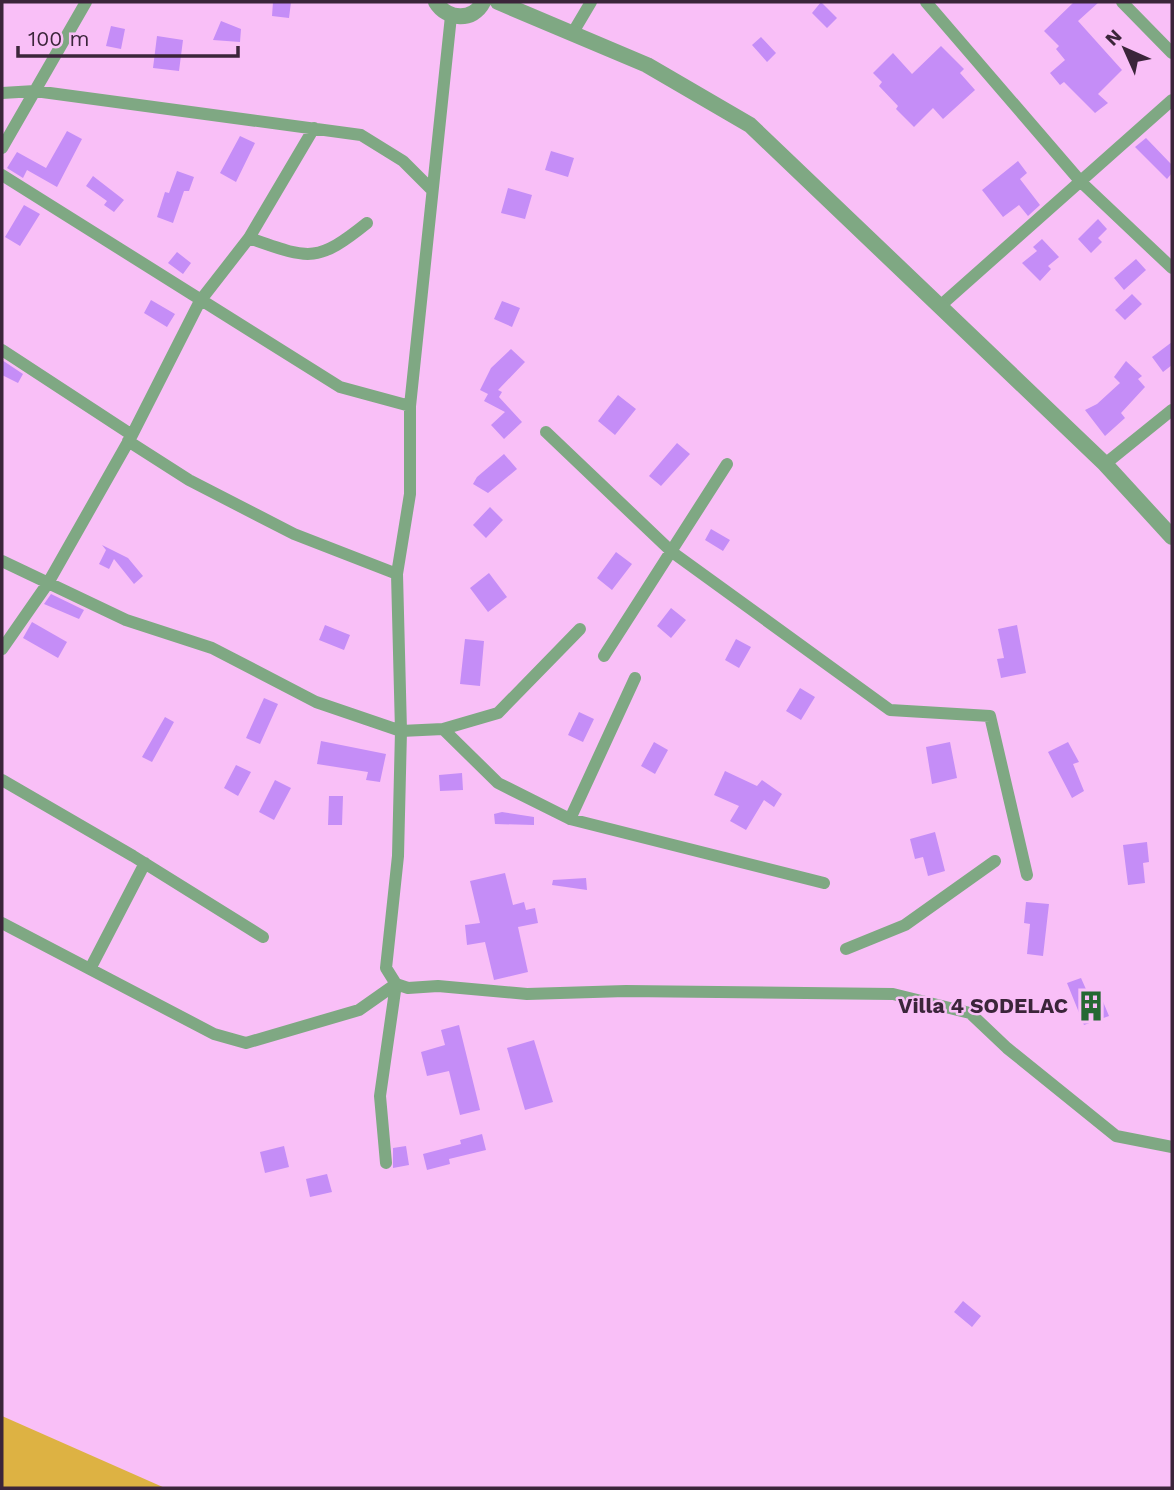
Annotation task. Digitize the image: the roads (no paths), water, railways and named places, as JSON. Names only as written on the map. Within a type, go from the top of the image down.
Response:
[{"type":"street","points":[[2,149],[86,2]]},
{"type":"street","points":[[436,2],[451,16],[472,14],[483,2]]},
{"type":"street","points":[[498,2],[647,65],[750,125],[1105,464],[1172,537]]},
{"type":"street","points":[[572,34],[591,2]]},
{"type":"street","points":[[1122,2],[1172,53]]},
{"type":"street","points":[[931,3],[1081,182],[1172,268]]},
{"type":"street","points":[[451,16],[410,406],[410,494],[397,574],[401,731],[398,856],[386,968],[396,984],[408,988],[438,986],[527,994],[638,991],[893,994],[970,1013],[1007,1048],[1116,1136],[1172,1147]]},
{"type":"street","points":[[2,93],[35,91],[360,135],[403,161],[432,190]]},
{"type":"street","points":[[940,306],[1172,100]]},
{"type":"street","points":[[2,649],[48,583],[130,438],[200,301],[249,238],[314,128]]},
{"type":"street","points":[[2,175],[340,387],[410,406]]},
{"type":"street","points":[[249,238],[299,255],[335,249],[368,223]]},
{"type":"street","points":[[2,350],[189,480],[295,534],[397,574]]},
{"type":"street","points":[[1105,464],[1172,410]]},
{"type":"street","points":[[546,432],[672,552],[890,710],[990,716],[1027,874]]},
{"type":"street","points":[[604,656],[727,464]]},
{"type":"street","points":[[2,561],[126,620],[212,648],[316,702],[401,731],[443,729],[498,713],[580,629]]},
{"type":"street","points":[[570,819],[635,678]]},
{"type":"street","points":[[443,729],[498,783],[570,819],[824,883]]},
{"type":"street","points":[[2,780],[145,863],[262,937]]},
{"type":"street","points":[[846,949],[905,925],[995,861]]},
{"type":"street","points":[[90,969],[145,863]]},
{"type":"street","points":[[2,923],[214,1034],[246,1043],[359,1010],[396,984]]},
{"type":"street","points":[[386,1163],[380,1096],[396,984]]},
{"type":"place","name":"Villa 4 SODELAC","points":[[1091,1006]]}]
